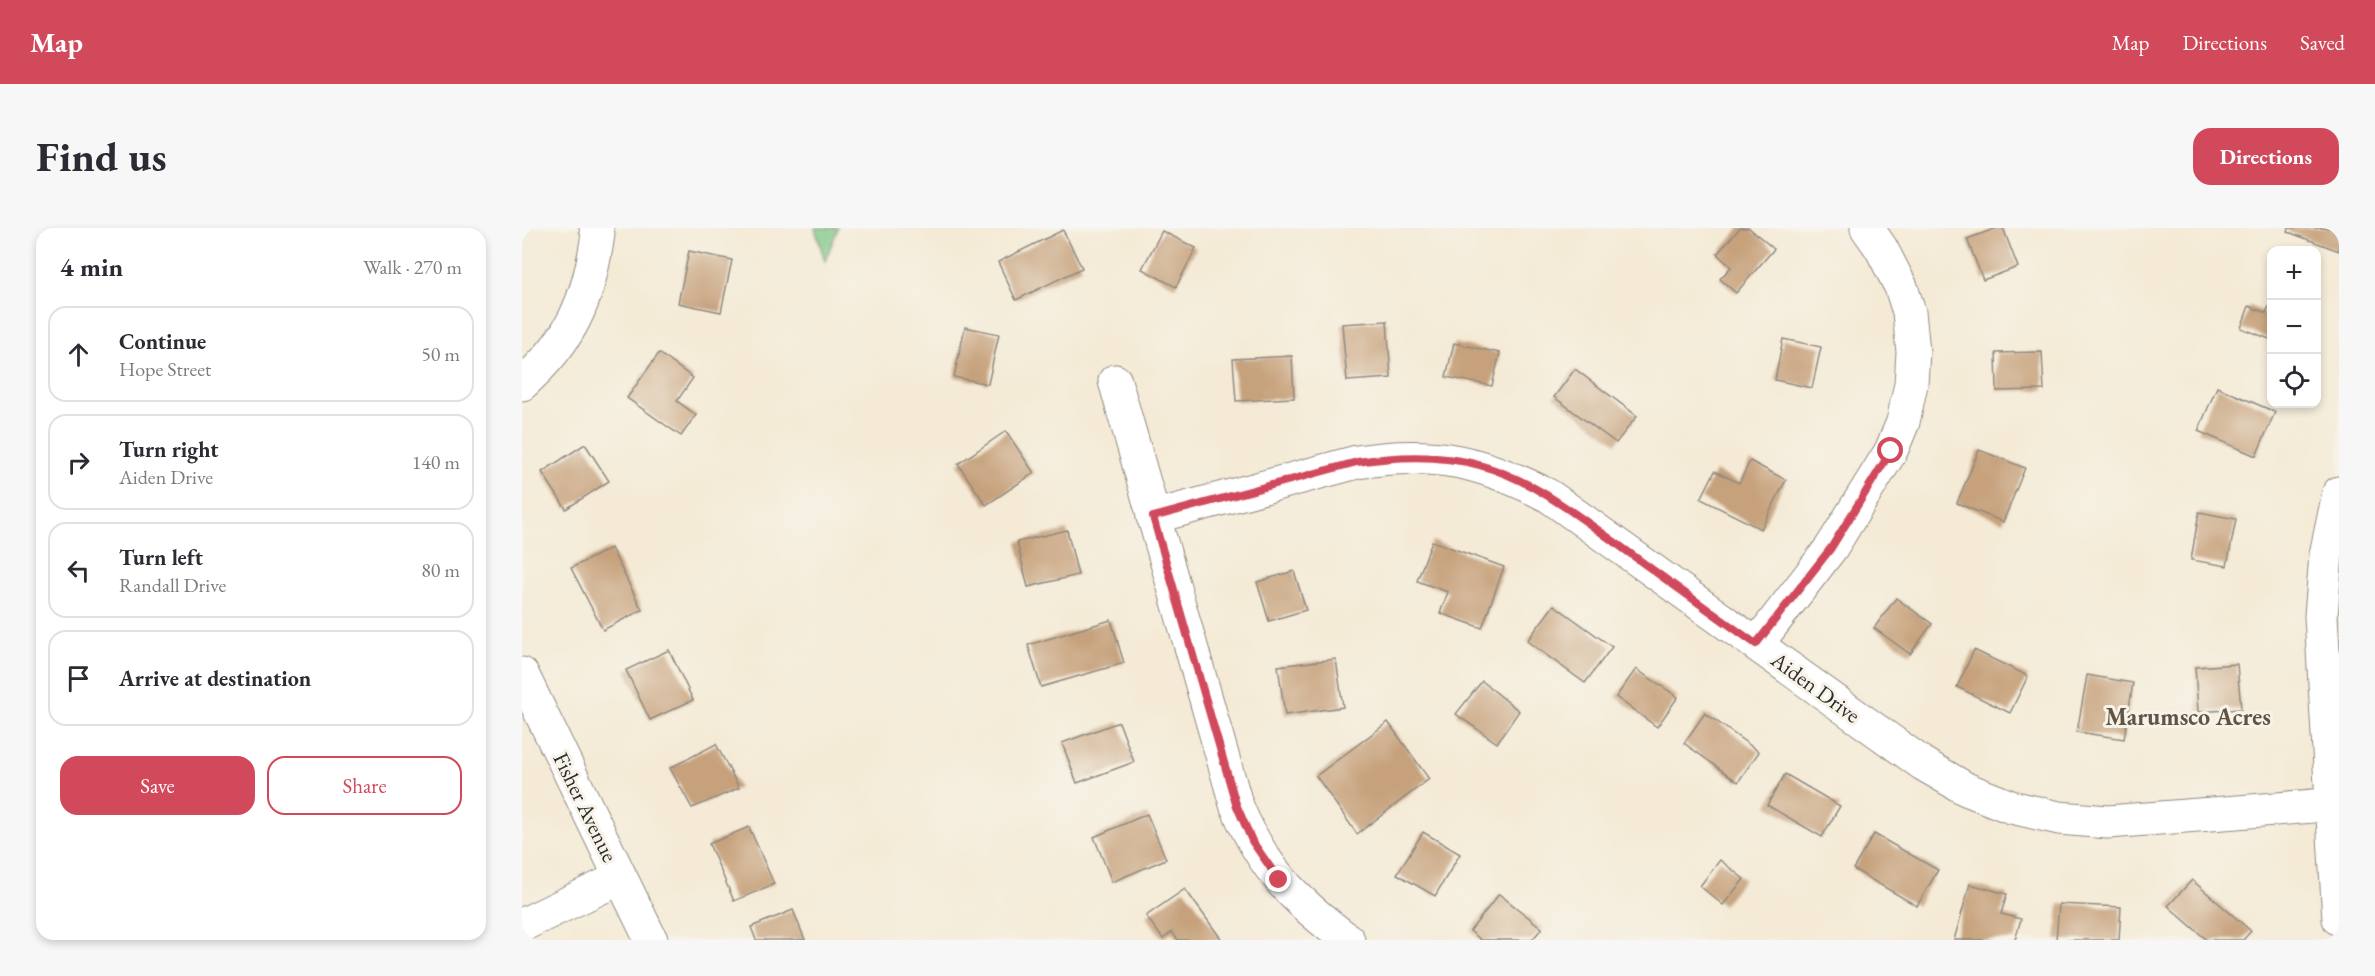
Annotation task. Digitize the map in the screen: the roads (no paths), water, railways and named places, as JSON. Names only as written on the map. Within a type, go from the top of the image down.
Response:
[{"type":"street","points":[[522,384],[562,341],[581,308],[593,272],[598,234],[596,228]]},
{"type":"street","points":[[1756,644],[1831,548],[1891,451],[1903,422],[1911,384],[1913,352],[1909,312],[1901,287],[1881,248],[1867,228]]},
{"type":"street","points":[[1115,381],[1236,804],[1252,841],[1292,894],[1348,940]]},
{"type":"street","name":"Aiden Drive","points":[[1153,517],[1357,462],[1383,458],[1426,457],[1478,465],[1511,476],[1550,496],[1923,764],[1966,789],[2011,807],[2059,818],[2108,822],[2335,804]]},
{"type":"street","points":[[2339,494],[2326,555],[2321,616],[2335,804],[2339,919]]},
{"type":"street","name":"Fisher Avenue","points":[[522,674],[651,940]]},
{"type":"street","points":[[522,925],[620,878]]},
{"type":"district","name":"Marumsco Acres","points":[[2188,717]]}]
